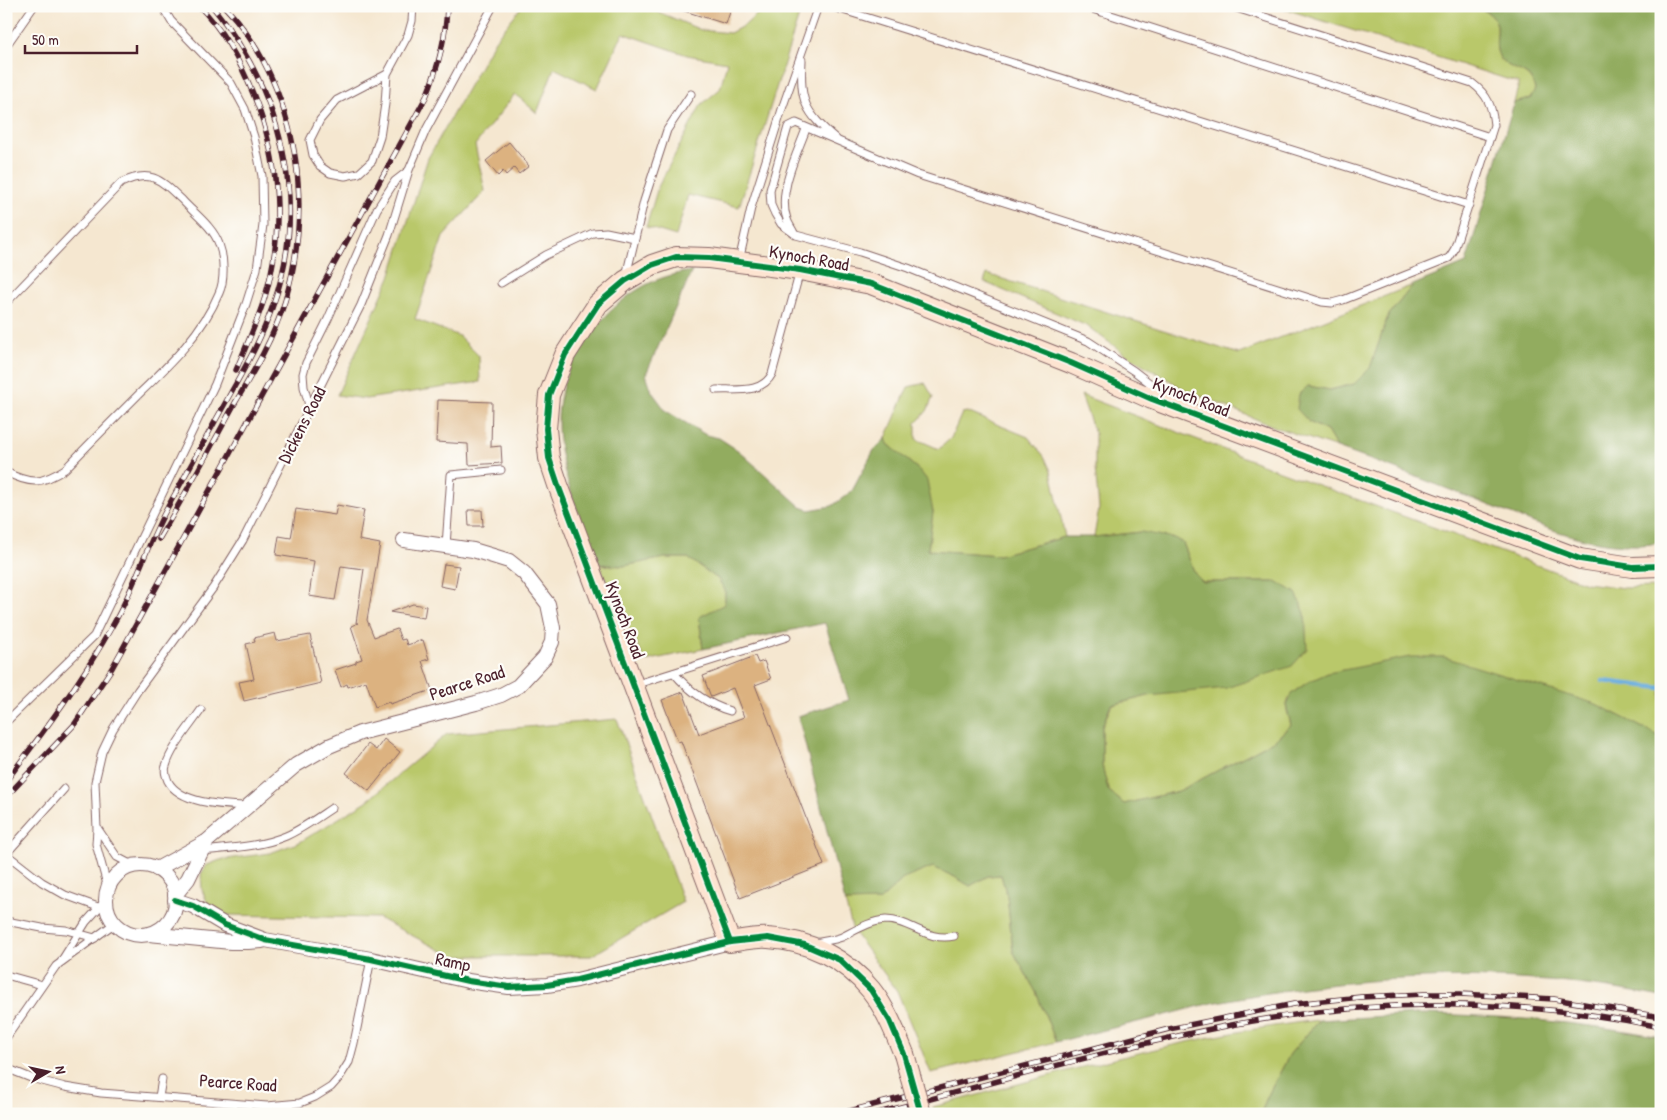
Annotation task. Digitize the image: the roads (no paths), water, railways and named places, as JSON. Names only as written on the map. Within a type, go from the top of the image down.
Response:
[{"type":"street","name":"Kynoch Road","points":[[730,942],[549,458],[546,429],[549,395],[565,355],[598,304],[625,281],[652,265],[676,257],[708,258],[800,270],[871,284],[1062,359],[1152,399],[1580,559],[1632,568],[1661,566]]},
{"type":"street","name":"Pearce Road","points":[[157,869],[203,846],[296,765],[329,746],[360,733],[476,704],[502,695],[518,686],[544,657],[552,642],[553,628],[548,604],[524,573],[509,561],[493,556],[446,546],[404,540]]},
{"type":"street","name":"Pearce Road","points":[[175,897],[188,879],[203,846]]},
{"type":"street","points":[[134,866],[147,866],[157,869],[172,884],[175,897],[175,908],[169,919],[161,929],[149,934],[136,935],[125,931],[115,924],[108,912],[104,898],[113,878],[123,870],[134,866]]},
{"type":"street","name":"Ramp","points":[[175,897],[225,925],[265,940],[371,959],[468,981],[509,987],[547,985],[577,980],[730,942]]},
{"type":"street","name":"Ramp","points":[[149,934],[240,942],[265,940]]},
{"type":"street","points":[[730,942],[768,938],[805,945],[840,960],[871,990],[890,1021],[904,1054],[920,1114]]},
{"type":"lane","points":[[6,46],[34,6]]},
{"type":"lane","points":[[6,722],[85,645],[97,629],[215,384],[246,304],[257,269],[263,225],[262,176],[254,137],[245,109],[232,83],[171,21],[162,6]]},
{"type":"lane","points":[[387,74],[337,100],[320,120],[310,140],[313,155],[320,166],[330,173],[345,176],[359,173],[372,161],[380,136],[387,74],[408,35],[412,21],[413,6]]},
{"type":"lane","name":"Dickens Road","points":[[104,898],[96,844],[98,828],[95,782],[102,752],[113,729],[138,690],[213,588],[243,540],[361,305],[389,235],[409,170],[438,105],[493,6]]},
{"type":"lane","points":[[739,262],[751,208],[818,6]]},
{"type":"lane","points":[[830,6],[1469,205]]},
{"type":"lane","points":[[1083,6],[1490,137]]},
{"type":"lane","points":[[1181,410],[1156,387],[1088,341],[908,268],[860,252],[796,235],[781,224],[775,214],[771,205],[770,190],[788,127],[796,124],[918,175],[1322,302],[1342,300],[1449,258],[1454,250],[1494,126],[1493,114],[1483,92],[1472,84],[1230,6]]},
{"type":"lane","points":[[803,50],[801,80],[804,100],[809,111],[821,126],[840,143]]},
{"type":"lane","points":[[625,281],[644,201],[667,130],[691,94]]},
{"type":"lane","points":[[796,235],[786,218],[785,190],[806,129]]},
{"type":"lane","points":[[310,409],[303,381],[306,363],[328,320],[377,209],[395,181],[409,170]]},
{"type":"lane","points":[[6,303],[121,183],[134,176],[150,176],[165,184],[207,225],[219,243],[224,262],[220,291],[204,323],[174,360],[65,468],[51,478],[38,481],[21,480],[6,472]]},
{"type":"lane","points":[[501,282],[546,255],[593,233],[606,232],[634,238]]},
{"type":"lane","points":[[716,390],[754,388],[768,382],[772,374],[800,270]]},
{"type":"lane","points":[[446,546],[451,475],[502,470]]},
{"type":"lane","points":[[634,685],[787,637]]},
{"type":"lane","points":[[674,673],[684,685],[704,700],[730,711]]},
{"type":"lane","points":[[201,710],[169,756],[165,768],[167,777],[171,785],[192,798],[217,804],[247,806]]},
{"type":"lane","points":[[64,789],[6,854],[42,882],[65,895],[104,898]]},
{"type":"lane","points":[[203,846],[266,842],[285,837],[332,808]]},
{"type":"lane","name":"Dickens Road","points":[[98,828],[117,857],[134,866]]},
{"type":"lane","points":[[61,962],[77,934],[104,898]]},
{"type":"lane","points":[[805,945],[840,938],[868,924],[884,920],[893,921],[936,937],[954,936]]},
{"type":"lane","points":[[6,922],[66,930],[95,938]]},
{"type":"lane","points":[[6,1038],[56,966],[115,924]]},
{"type":"lane","name":"Pearce Road","points":[[6,1068],[30,1078],[65,1087],[101,1093],[267,1106],[300,1103],[315,1098],[331,1087],[349,1062],[371,959]]},
{"type":"lane","points":[[6,975],[42,985]]},
{"type":"lane","points":[[159,1097],[162,1078]]},
{"type":"waterway","points":[[1603,681],[1661,688]]},
{"type":"railway","points":[[199,6],[231,48],[254,96],[269,146],[277,197],[277,223],[271,275],[261,309],[236,370]]},
{"type":"railway","points":[[6,781],[76,684],[114,623],[165,512],[240,376],[268,320],[283,268],[289,228],[288,189],[282,150],[272,111],[256,74],[236,39],[212,6]]},
{"type":"railway","points":[[159,539],[269,341],[285,301],[291,278],[298,231],[299,208],[296,160],[285,114],[261,57],[244,30],[224,6]]},
{"type":"railway","points":[[6,797],[74,725],[112,668],[426,97],[441,53],[447,6]]},
{"type":"railway","points":[[838,1114],[1169,1029],[1294,1004],[1361,997],[1460,994],[1554,999],[1661,1017]]},
{"type":"railway","points":[[874,1114],[1178,1036],[1276,1017],[1386,1006],[1496,1006],[1551,1010],[1661,1027]]}]
